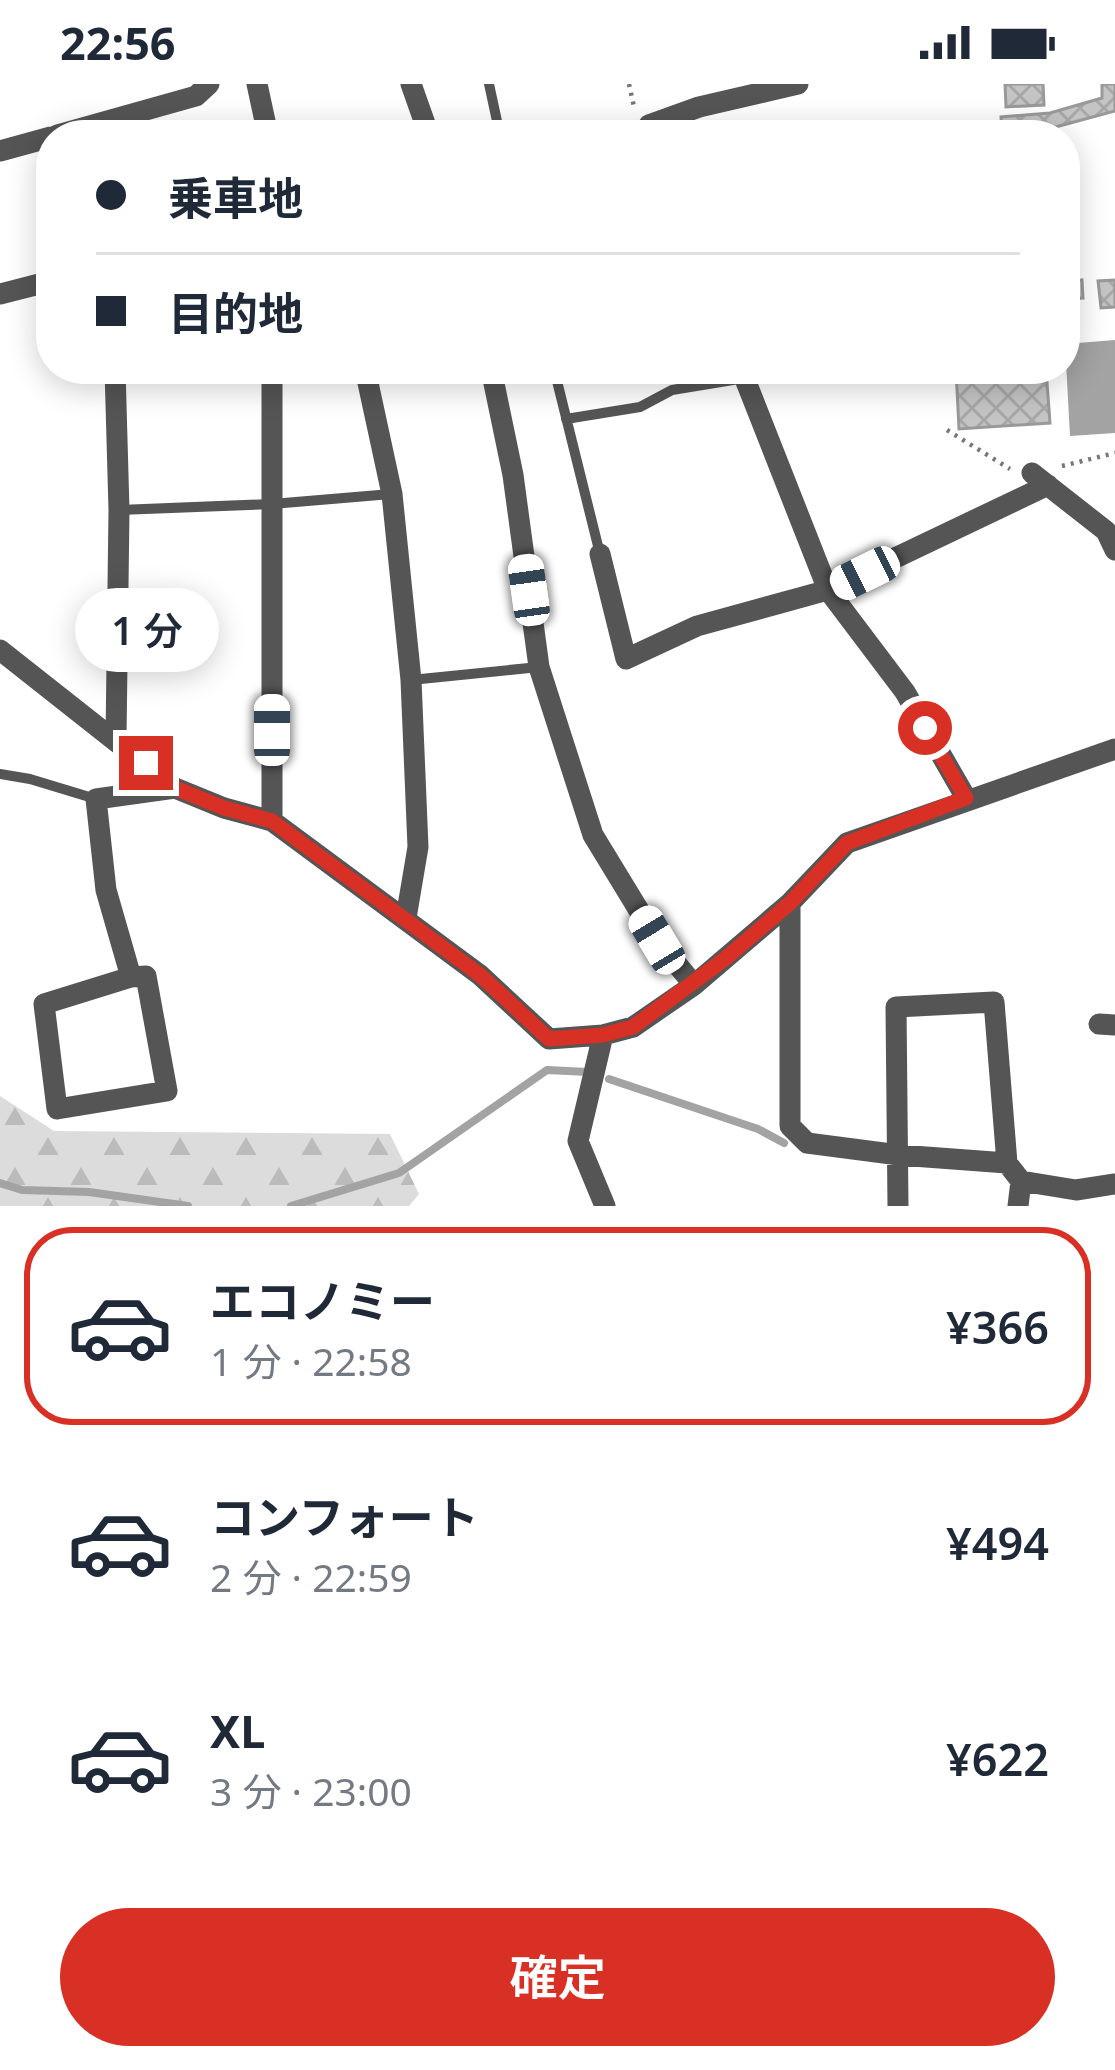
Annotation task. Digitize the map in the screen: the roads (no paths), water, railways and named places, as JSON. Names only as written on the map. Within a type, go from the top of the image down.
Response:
[{"type":"street","points":[[257,84],[265,120]]},
{"type":"street","points":[[411,84],[424,120]]},
{"type":"street","points":[[657,120],[711,94],[798,84]]},
{"type":"street","points":[[102,120],[199,88]]},
{"type":"street","points":[[0,151],[36,141]]},
{"type":"street","points":[[0,294],[36,285]]},
{"type":"street","points":[[115,384],[116,738]]},
{"type":"street","points":[[272,384],[272,821]]},
{"type":"street","points":[[369,384],[392,494],[411,680],[418,847],[406,918]]},
{"type":"street","points":[[493,384],[513,475],[539,668],[593,835],[657,940],[694,985]]},
{"type":"street","points":[[747,384],[829,590],[905,692],[966,798]]},
{"type":"street","points":[[601,554],[626,659],[697,626],[829,590],[1040,479],[1106,531],[1115,550]]},
{"type":"street","points":[[0,650],[175,788],[272,821],[480,975],[549,1039],[603,1035],[633,1027],[694,985],[790,903],[847,843],[1115,748]]},
{"type":"street","points":[[131,977],[106,890],[96,799],[175,788]]},
{"type":"street","points":[[790,903],[790,1126],[807,1143],[1014,1172],[1076,1190],[1115,1184]]},
{"type":"street","points":[[146,976],[167,1091],[57,1109],[44,1004],[131,977],[146,976]]},
{"type":"street","points":[[898,1206],[896,1007],[994,1002],[1018,1206]]},
{"type":"street","points":[[603,1035],[578,1142],[604,1206]]},
{"type":"lane","points":[[488,84],[496,120]]},
{"type":"lane","points":[[558,384],[601,554]]},
{"type":"lane","points":[[566,419],[640,406],[672,390],[699,384]]},
{"type":"lane","points":[[119,510],[392,494]]},
{"type":"lane","points":[[411,680],[539,668]]},
{"type":"lane","points":[[0,775],[96,799]]},
{"type":"waterway","points":[[291,1206],[399,1173],[547,1070],[588,1072]]},
{"type":"waterway","points":[[609,1079],[758,1129],[784,1143]]},
{"type":"waterway","points":[[0,1183],[22,1190],[89,1192],[188,1206]]}]
